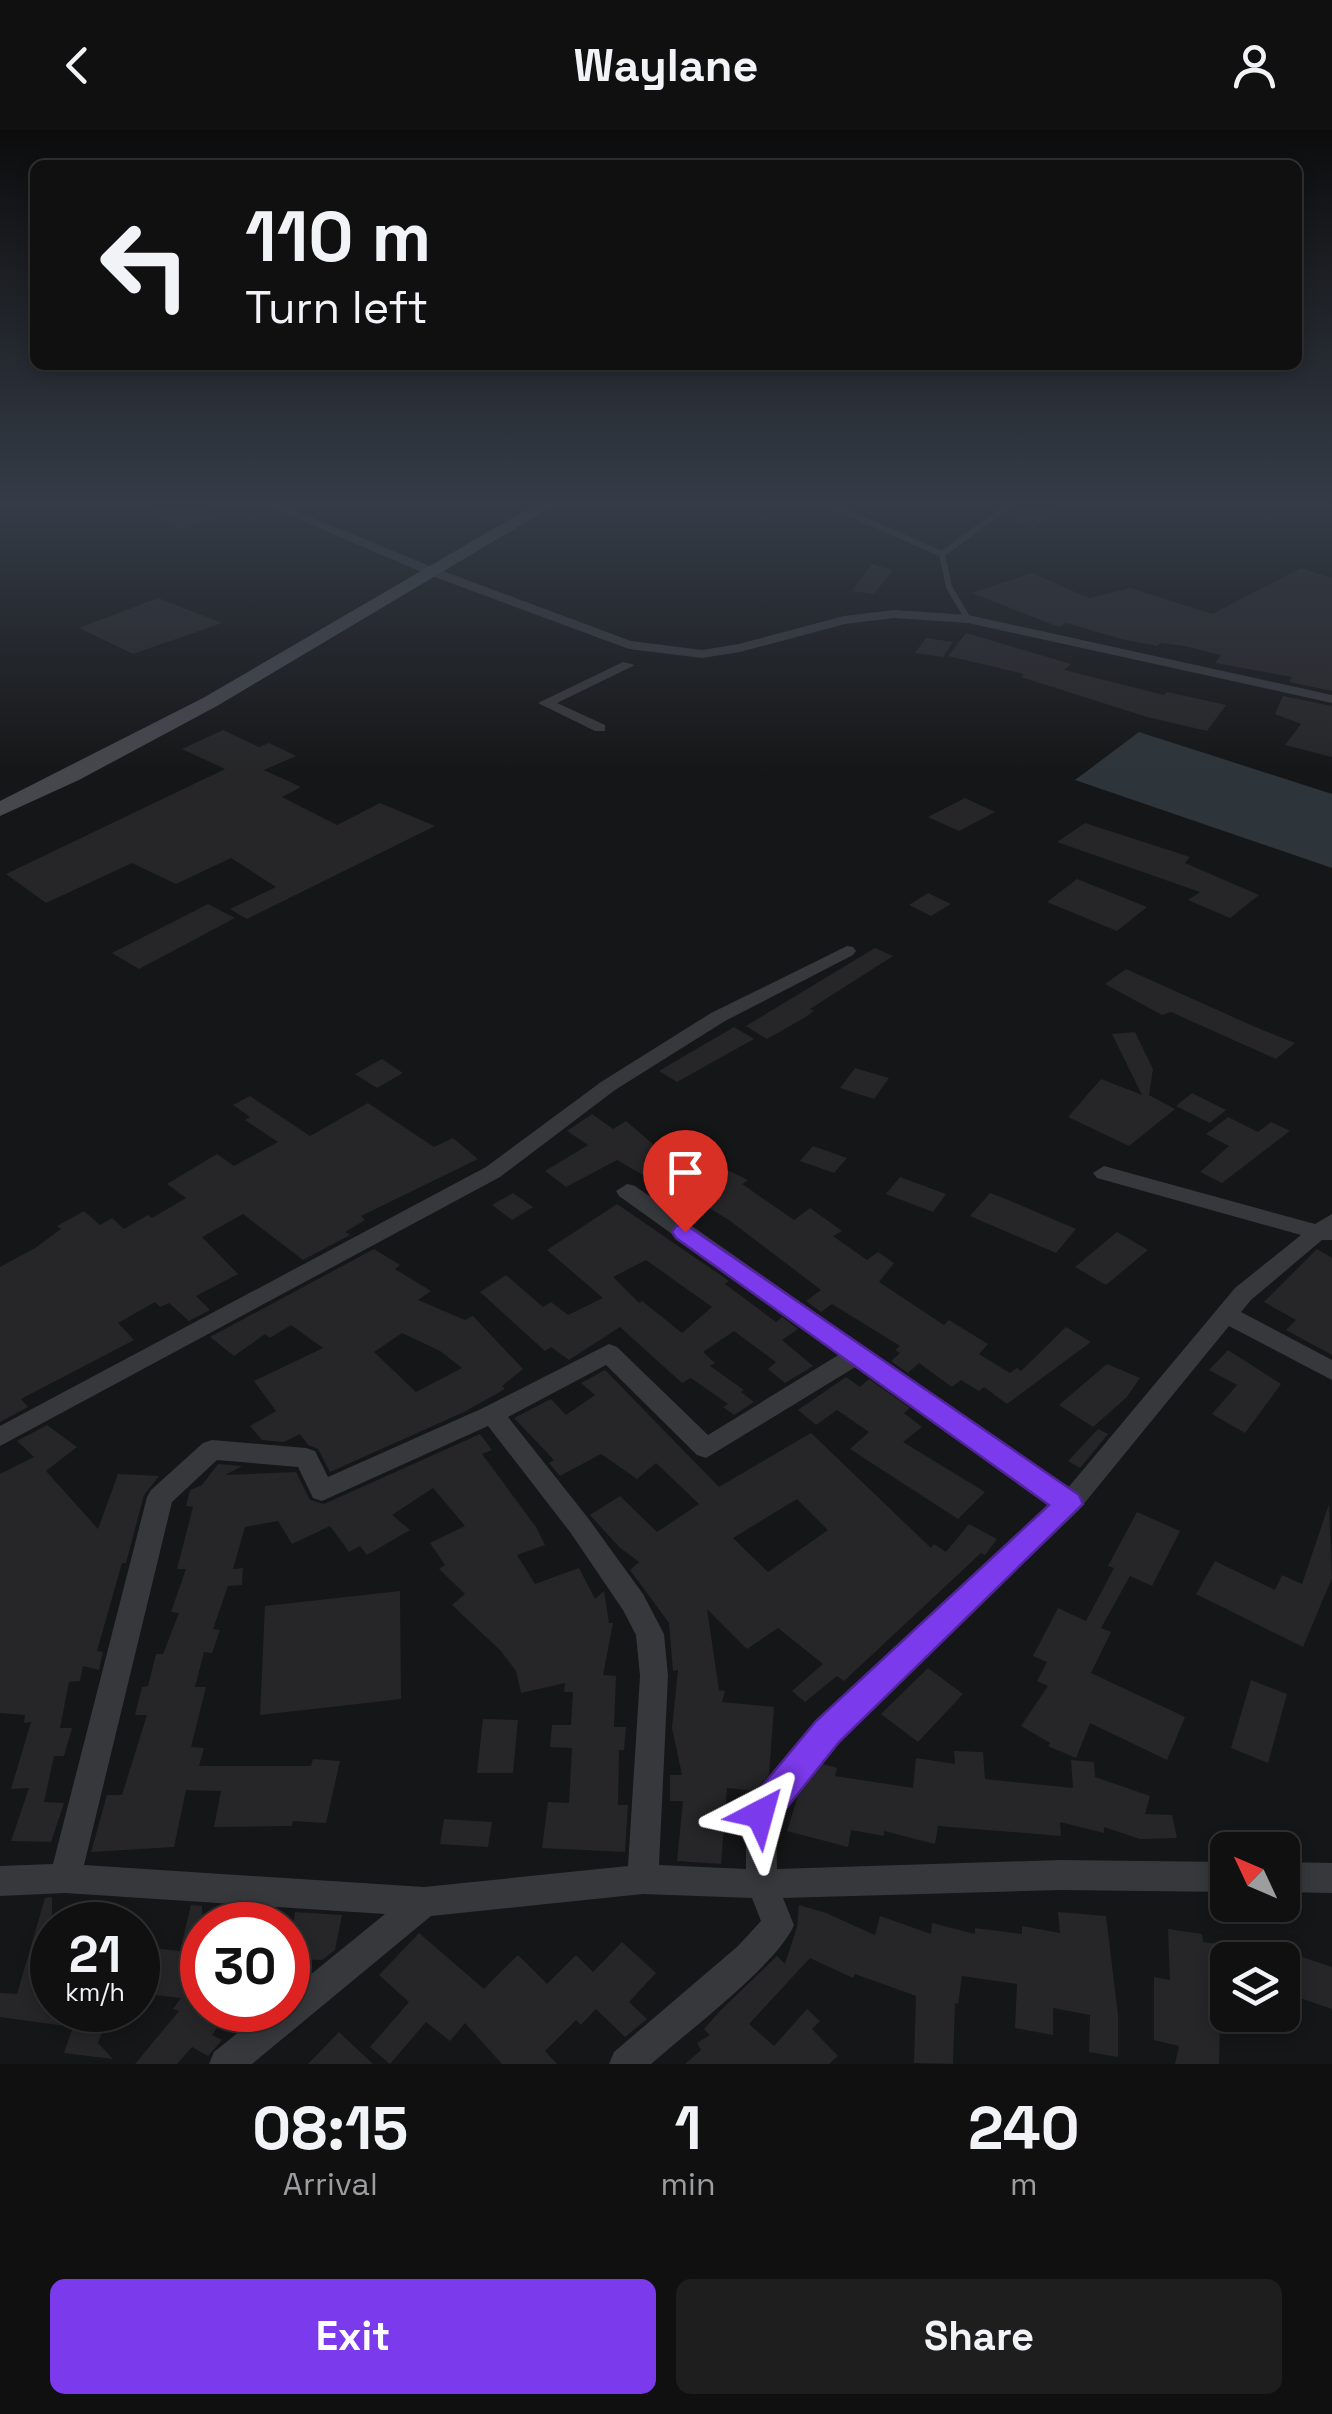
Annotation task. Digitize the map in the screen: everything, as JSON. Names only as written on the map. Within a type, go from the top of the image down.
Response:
[{"type":"street","points":[[0,810],[86,771],[388,593]]},
{"type":"street","points":[[491,593],[634,646],[702,654],[740,648],[844,620],[894,614],[968,619],[1332,699]]},
{"type":"street","points":[[600,728],[545,703],[628,666],[634,646]]},
{"type":"street","points":[[0,1436],[493,1172],[608,1086],[702,1027],[847,951]]},
{"type":"street","points":[[1104,1173],[1328,1229]]},
{"type":"street","points":[[627,1191],[1069,1504]]},
{"type":"street","points":[[626,2064],[749,1957],[778,1924],[762,1884],[760,1814],[828,1732],[1069,1504],[1244,1294],[1328,1229]]},
{"type":"street","points":[[1226,1315],[1332,1371]]},
{"type":"street","points":[[65,1878],[160,1497],[212,1450],[306,1458],[322,1492],[492,1414],[609,1353],[706,1448],[858,1354]]},
{"type":"street","points":[[492,1414],[579,1525],[633,1602],[650,1634],[654,1676],[643,1879]]},
{"type":"street","points":[[0,1881],[65,1878],[424,1902],[643,1879],[762,1884],[1060,1875],[1210,1877]]},
{"type":"street","points":[[1300,1877],[1332,1878]]},
{"type":"street","points":[[226,2064],[424,1902]]},
{"type":"lane","points":[[953,593],[968,619]]},
{"type":"shaded area","points":[[1139,732],[1332,794],[1332,868],[1075,780]]},
{"type":"building","points":[[973,593],[1078,593],[1089,598],[1108,593],[1147,593],[1212,614],[1252,593],[1332,593],[1332,691],[1289,682],[1292,677],[1215,663],[1221,655],[1185,646],[1157,646],[1066,623],[1059,627]]},
{"type":"building","points":[[158,598],[222,623],[133,654],[79,628]]},
{"type":"building","points":[[966,633],[1071,664],[1064,670],[1164,695],[1167,692],[1226,705],[1207,731],[1147,717],[1021,677],[1024,674],[948,656]]},
{"type":"building","points":[[926,638],[953,642],[943,657],[915,653]]},
{"type":"building","points":[[1283,696],[1332,706],[1332,757],[1285,745],[1301,724],[1275,714]]},
{"type":"building","points":[[223,730],[259,747],[269,743],[296,756],[264,770],[301,787],[282,797],[337,825],[380,803],[435,826],[247,919],[230,909],[276,887],[231,858],[176,884],[132,863],[46,903],[6,874],[225,769],[182,749]]},
{"type":"building","points":[[965,798],[995,812],[959,831],[928,817]]},
{"type":"building","points":[[1085,823],[1190,857],[1185,863],[1259,895],[1230,918],[1188,900],[1200,892],[1057,842]]},
{"type":"building","points":[[1077,879],[1147,907],[1117,931],[1047,902]]},
{"type":"building","points":[[928,893],[951,904],[931,916],[909,905]]},
{"type":"building","points":[[208,904],[235,918],[139,969],[112,953]]},
{"type":"building","points":[[875,948],[893,956],[810,1009],[814,1011],[804,1018],[767,1039],[746,1026]]},
{"type":"building","points":[[1126,969],[1295,1043],[1276,1059],[1171,1012],[1162,1015],[1105,984]]},
{"type":"building","points":[[734,1027],[754,1039],[677,1082],[659,1071]]},
{"type":"building","points":[[1135,1032],[1153,1069],[1149,1095],[1175,1109],[1129,1146],[1068,1117],[1101,1079],[1142,1095],[1112,1034]]},
{"type":"building","points":[[382,1059],[403,1073],[377,1088],[355,1074]]},
{"type":"building","points":[[855,1068],[889,1078],[874,1099],[840,1088]]},
{"type":"building","points":[[1192,1093],[1226,1110],[1210,1123],[1176,1106]]},
{"type":"building","points":[[250,1096],[310,1136],[368,1103],[434,1147],[453,1138],[478,1159],[361,1216],[365,1220],[345,1232],[350,1235],[303,1260],[243,1214],[202,1237],[238,1274],[196,1296],[210,1310],[189,1321],[169,1303],[160,1307],[155,1302],[118,1323],[134,1340],[21,1399],[28,1407],[0,1422],[0,1267],[35,1248],[61,1229],[57,1226],[84,1211],[100,1225],[112,1218],[124,1229],[148,1215],[152,1218],[186,1198],[167,1184],[217,1154],[234,1166],[278,1142],[245,1120],[250,1117],[233,1105]]},
{"type":"building","points":[[592,1114],[613,1129],[626,1121],[661,1151],[678,1139],[696,1150],[692,1153],[748,1180],[742,1184],[794,1220],[810,1208],[842,1231],[833,1236],[867,1260],[878,1252],[894,1263],[879,1282],[944,1325],[949,1320],[988,1344],[979,1354],[1010,1373],[1017,1368],[1021,1371],[1066,1327],[1091,1342],[1007,1404],[984,1387],[979,1391],[961,1380],[952,1387],[919,1363],[908,1373],[891,1361],[900,1353],[895,1350],[900,1346],[832,1304],[821,1312],[806,1301],[821,1290],[729,1220],[694,1199],[690,1202],[617,1160],[566,1187],[545,1171],[588,1145],[567,1131]]},
{"type":"building","points":[[1228,1117],[1258,1132],[1271,1122],[1290,1131],[1222,1183],[1200,1172],[1229,1146],[1206,1134]]},
{"type":"building","points":[[813,1146],[847,1158],[834,1173],[800,1161]]},
{"type":"building","points":[[900,1177],[946,1194],[933,1212],[886,1194]]},
{"type":"building","points":[[513,1193],[533,1207],[512,1220],[492,1205]]},
{"type":"building","points":[[990,1193],[1076,1229],[1056,1253],[970,1216]]},
{"type":"building","points":[[617,1204],[729,1281],[725,1284],[776,1322],[782,1317],[798,1329],[782,1340],[813,1366],[785,1383],[768,1369],[776,1362],[734,1331],[703,1352],[715,1363],[710,1366],[754,1402],[734,1415],[723,1407],[728,1404],[691,1378],[682,1383],[620,1327],[569,1360],[551,1347],[545,1351],[480,1292],[506,1275],[543,1307],[551,1302],[568,1315],[603,1298],[547,1250]],"holes":[[[646,1260],[712,1307],[682,1333],[642,1301],[639,1303],[613,1277]]]},
{"type":"building","points":[[1117,1232],[1148,1250],[1106,1285],[1075,1267]]},
{"type":"building","points":[[374,1249],[400,1265],[395,1269],[431,1291],[418,1300],[465,1320],[473,1316],[523,1369],[502,1386],[505,1389],[464,1412],[330,1472],[318,1449],[308,1445],[300,1434],[284,1442],[262,1440],[250,1426],[276,1411],[254,1381],[323,1348],[291,1325],[270,1338],[265,1334],[234,1356],[210,1337]],"holes":[[[402,1333],[440,1351],[462,1368],[416,1392],[374,1352]]]},
{"type":"building","points":[[1317,1249],[1332,1258],[1332,1355],[1286,1330],[1296,1320],[1264,1302]]},
{"type":"building","points":[[1228,1350],[1281,1384],[1245,1433],[1212,1414],[1237,1385],[1209,1370]]},
{"type":"building","points":[[1107,1364],[1140,1378],[1126,1398],[1093,1427],[1059,1405]]},
{"type":"building","points":[[605,1370],[719,1487],[811,1433],[931,1548],[934,1544],[946,1552],[969,1524],[997,1539],[985,1555],[981,1553],[844,1681],[837,1676],[805,1702],[792,1691],[823,1664],[778,1628],[747,1649],[707,1609],[719,1690],[725,1691],[722,1702],[774,1707],[769,1775],[756,1791],[727,1788],[721,1864],[677,1861],[683,1801],[670,1801],[670,1775],[682,1775],[672,1728],[678,1670],[673,1671],[669,1623],[630,1570],[639,1562],[619,1547],[590,1515],[620,1496],[657,1532],[699,1504],[656,1463],[637,1479],[601,1454],[560,1476],[549,1463],[554,1460],[514,1418],[551,1399],[566,1415],[595,1395],[581,1383]],"holes":[[[797,1499],[828,1530],[768,1572],[733,1538]]]},
{"type":"building","points":[[846,1377],[860,1387],[869,1379],[910,1408],[904,1413],[922,1427],[903,1442],[985,1492],[958,1519],[850,1449],[869,1432],[837,1410],[816,1425],[798,1410]]},
{"type":"building","points":[[47,1425],[77,1447],[46,1471],[98,1529],[118,1474],[159,1476],[144,1495],[126,1563],[122,1563],[97,1651],[103,1652],[99,1670],[83,1666],[80,1681],[69,1682],[60,1728],[72,1728],[64,1756],[54,1756],[44,1802],[64,1803],[51,1842],[11,1841],[29,1788],[11,1789],[31,1722],[24,1723],[25,1715],[0,1713],[0,1474],[34,1457],[17,1441]]},
{"type":"building","points":[[1098,1429],[1108,1434],[1080,1468],[1068,1461]]},
{"type":"building","points":[[480,1434],[492,1450],[482,1454],[545,1545],[517,1555],[535,1584],[579,1568],[595,1599],[604,1591],[609,1623],[613,1623],[603,1675],[616,1676],[614,1727],[626,1727],[624,1750],[619,1750],[618,1805],[628,1805],[625,1852],[542,1848],[548,1802],[569,1803],[572,1748],[550,1747],[552,1725],[571,1725],[573,1692],[564,1692],[565,1683],[521,1693],[516,1671],[501,1651],[452,1605],[465,1594],[439,1569],[445,1565],[430,1543],[465,1526],[433,1488],[392,1515],[410,1530],[367,1555],[360,1546],[349,1552],[330,1526],[292,1544],[278,1521],[245,1527],[233,1569],[243,1568],[242,1585],[228,1586],[213,1629],[220,1630],[212,1653],[204,1652],[195,1687],[206,1687],[191,1747],[204,1748],[199,1766],[311,1766],[313,1759],[340,1761],[326,1823],[293,1821],[292,1826],[214,1827],[221,1791],[186,1790],[174,1847],[91,1852],[107,1795],[122,1795],[147,1715],[135,1715],[142,1687],[148,1686],[156,1654],[163,1654],[179,1613],[171,1612],[186,1569],[177,1569],[193,1507],[186,1506],[190,1490],[202,1485],[218,1464],[242,1466],[225,1475],[296,1472],[310,1500],[324,1504]]},
{"type":"building","points":[[1329,1504],[1332,1578],[1303,1647],[1196,1594],[1215,1561],[1275,1590],[1282,1575],[1302,1584]]},
{"type":"building","points":[[1137,1512],[1180,1531],[1152,1586],[1130,1576],[1101,1628],[1111,1632],[1091,1673],[1185,1717],[1167,1760],[1090,1723],[1076,1758],[1048,1746],[1050,1743],[1021,1726],[1048,1686],[1037,1681],[1047,1662],[1033,1656],[1058,1608],[1086,1621],[1114,1568],[1108,1566]]},
{"type":"building","points":[[400,1591],[401,1699],[260,1715],[265,1606]]},
{"type":"building","points":[[928,1668],[963,1694],[918,1742],[881,1714]]},
{"type":"building","points":[[1251,1680],[1287,1694],[1268,1763],[1231,1748]]},
{"type":"building","points":[[483,1719],[518,1720],[513,1773],[477,1773]]},
{"type":"building","points":[[954,1751],[983,1752],[985,1779],[1073,1788],[1071,1760],[1094,1762],[1095,1777],[1150,1796],[1145,1814],[1172,1815],[1177,1838],[1140,1839],[1104,1827],[1104,1833],[1060,1822],[1061,1836],[938,1826],[935,1844],[884,1831],[884,1836],[851,1830],[848,1847],[787,1831],[798,1796],[823,1764],[837,1768],[835,1776],[913,1788],[916,1758],[955,1764]]},
{"type":"building","points":[[444,1819],[492,1822],[488,1847],[440,1844]]},
{"type":"building","points":[[799,1905],[875,1935],[880,1916],[931,1934],[932,1923],[975,1934],[975,1928],[1022,1934],[1022,1926],[1060,1933],[1058,1912],[1106,1916],[1118,2015],[1118,2057],[1089,2052],[1090,2015],[1053,2008],[1053,2035],[1015,2028],[1017,1984],[962,1976],[958,2004],[955,2003],[953,2064],[914,2063],[916,1996],[855,1974],[853,1978],[810,1958],[749,2024],[774,2046],[807,2009],[820,2021],[812,2029],[838,2056],[829,2064],[685,2064],[701,2050],[697,2043],[710,2035],[704,2029],[719,2012],[777,1956],[785,1964],[797,1927]]},
{"type":"building","points":[[310,1913],[342,1915],[335,1950],[322,1960],[310,1960]]},
{"type":"building","points":[[1168,1929],[1202,1934],[1203,1942],[1210,1943],[1210,2032],[1220,2032],[1219,2064],[1175,2064],[1179,2046],[1154,2040],[1154,1977],[1170,1980]]},
{"type":"building","points":[[419,1933],[484,1989],[518,1955],[547,1984],[576,1955],[593,1972],[622,1942],[656,1973],[629,2002],[647,2019],[625,2037],[596,2009],[581,2025],[576,2020],[545,2051],[557,2064],[502,2064],[465,2023],[450,2041],[426,2022],[390,2064],[370,2047],[409,2002],[379,1975]]},
{"type":"building","points":[[30,1949],[30,2021],[0,2017],[0,1993],[17,1994]]},
{"type":"building","points":[[160,1949],[180,1951],[180,1998],[160,1996]]},
{"type":"building","points":[[1300,1956],[1332,1967],[1332,2009],[1300,1998]]},
{"type":"building","points":[[180,1999],[180,2032],[214,2032],[212,2035],[222,2040],[208,2056],[192,2047],[177,2064],[135,2064],[179,2011],[173,2009]]},
{"type":"building","points":[[71,2032],[102,2032],[98,2043],[113,2059],[64,2053]]},
{"type":"building","points":[[339,2032],[373,2064],[308,2064]]},
{"type":"route","points":[[685,1232],[1069,1504],[828,1732],[760,1814]]}]
